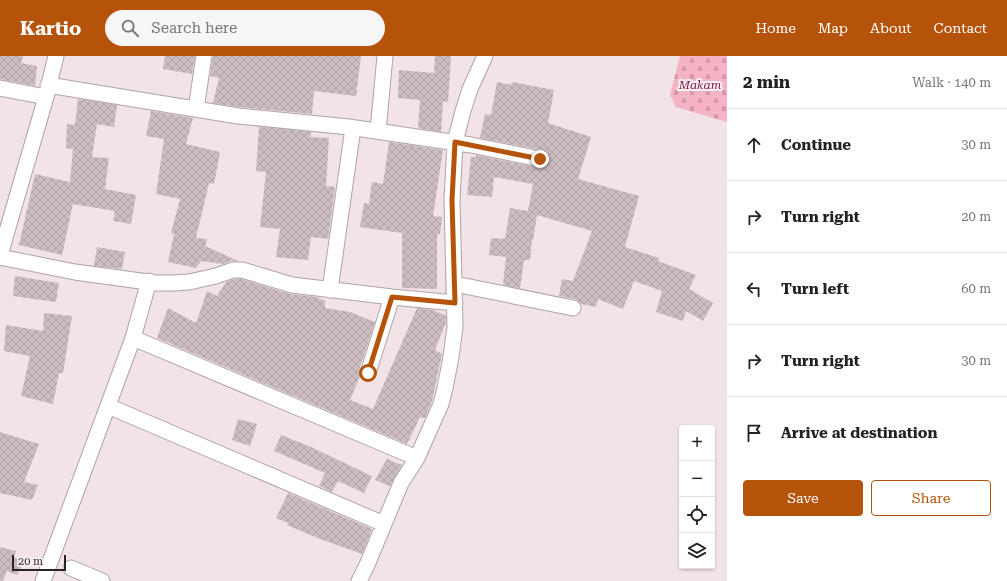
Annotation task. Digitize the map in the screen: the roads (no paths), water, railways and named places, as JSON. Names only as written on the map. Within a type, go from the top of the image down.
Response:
[{"type":"street","points":[[56,56],[0,256],[75,272],[118,279],[149,282],[189,282],[237,270],[292,285],[455,303]]},
{"type":"street","points":[[196,110],[204,56]]},
{"type":"street","points":[[378,131],[385,56]]},
{"type":"street","points":[[359,581],[401,483],[417,458],[441,404],[445,388],[452,349],[455,303],[452,200],[455,142],[461,116],[470,89],[485,56]]},
{"type":"street","points":[[0,88],[47,91],[238,116],[378,131],[455,142],[540,159]]},
{"type":"street","points":[[330,290],[353,128]]},
{"type":"street","points":[[43,581],[133,338],[149,282]]},
{"type":"street","points":[[455,284],[574,308]]},
{"type":"street","points":[[368,373],[392,297]]},
{"type":"street","points":[[133,338],[417,458]]},
{"type":"street","points":[[108,406],[384,524]]},
{"type":"street","points":[[71,568],[102,581]]},
{"type":"park label","name":"Makam","points":[[700,85]]}]
